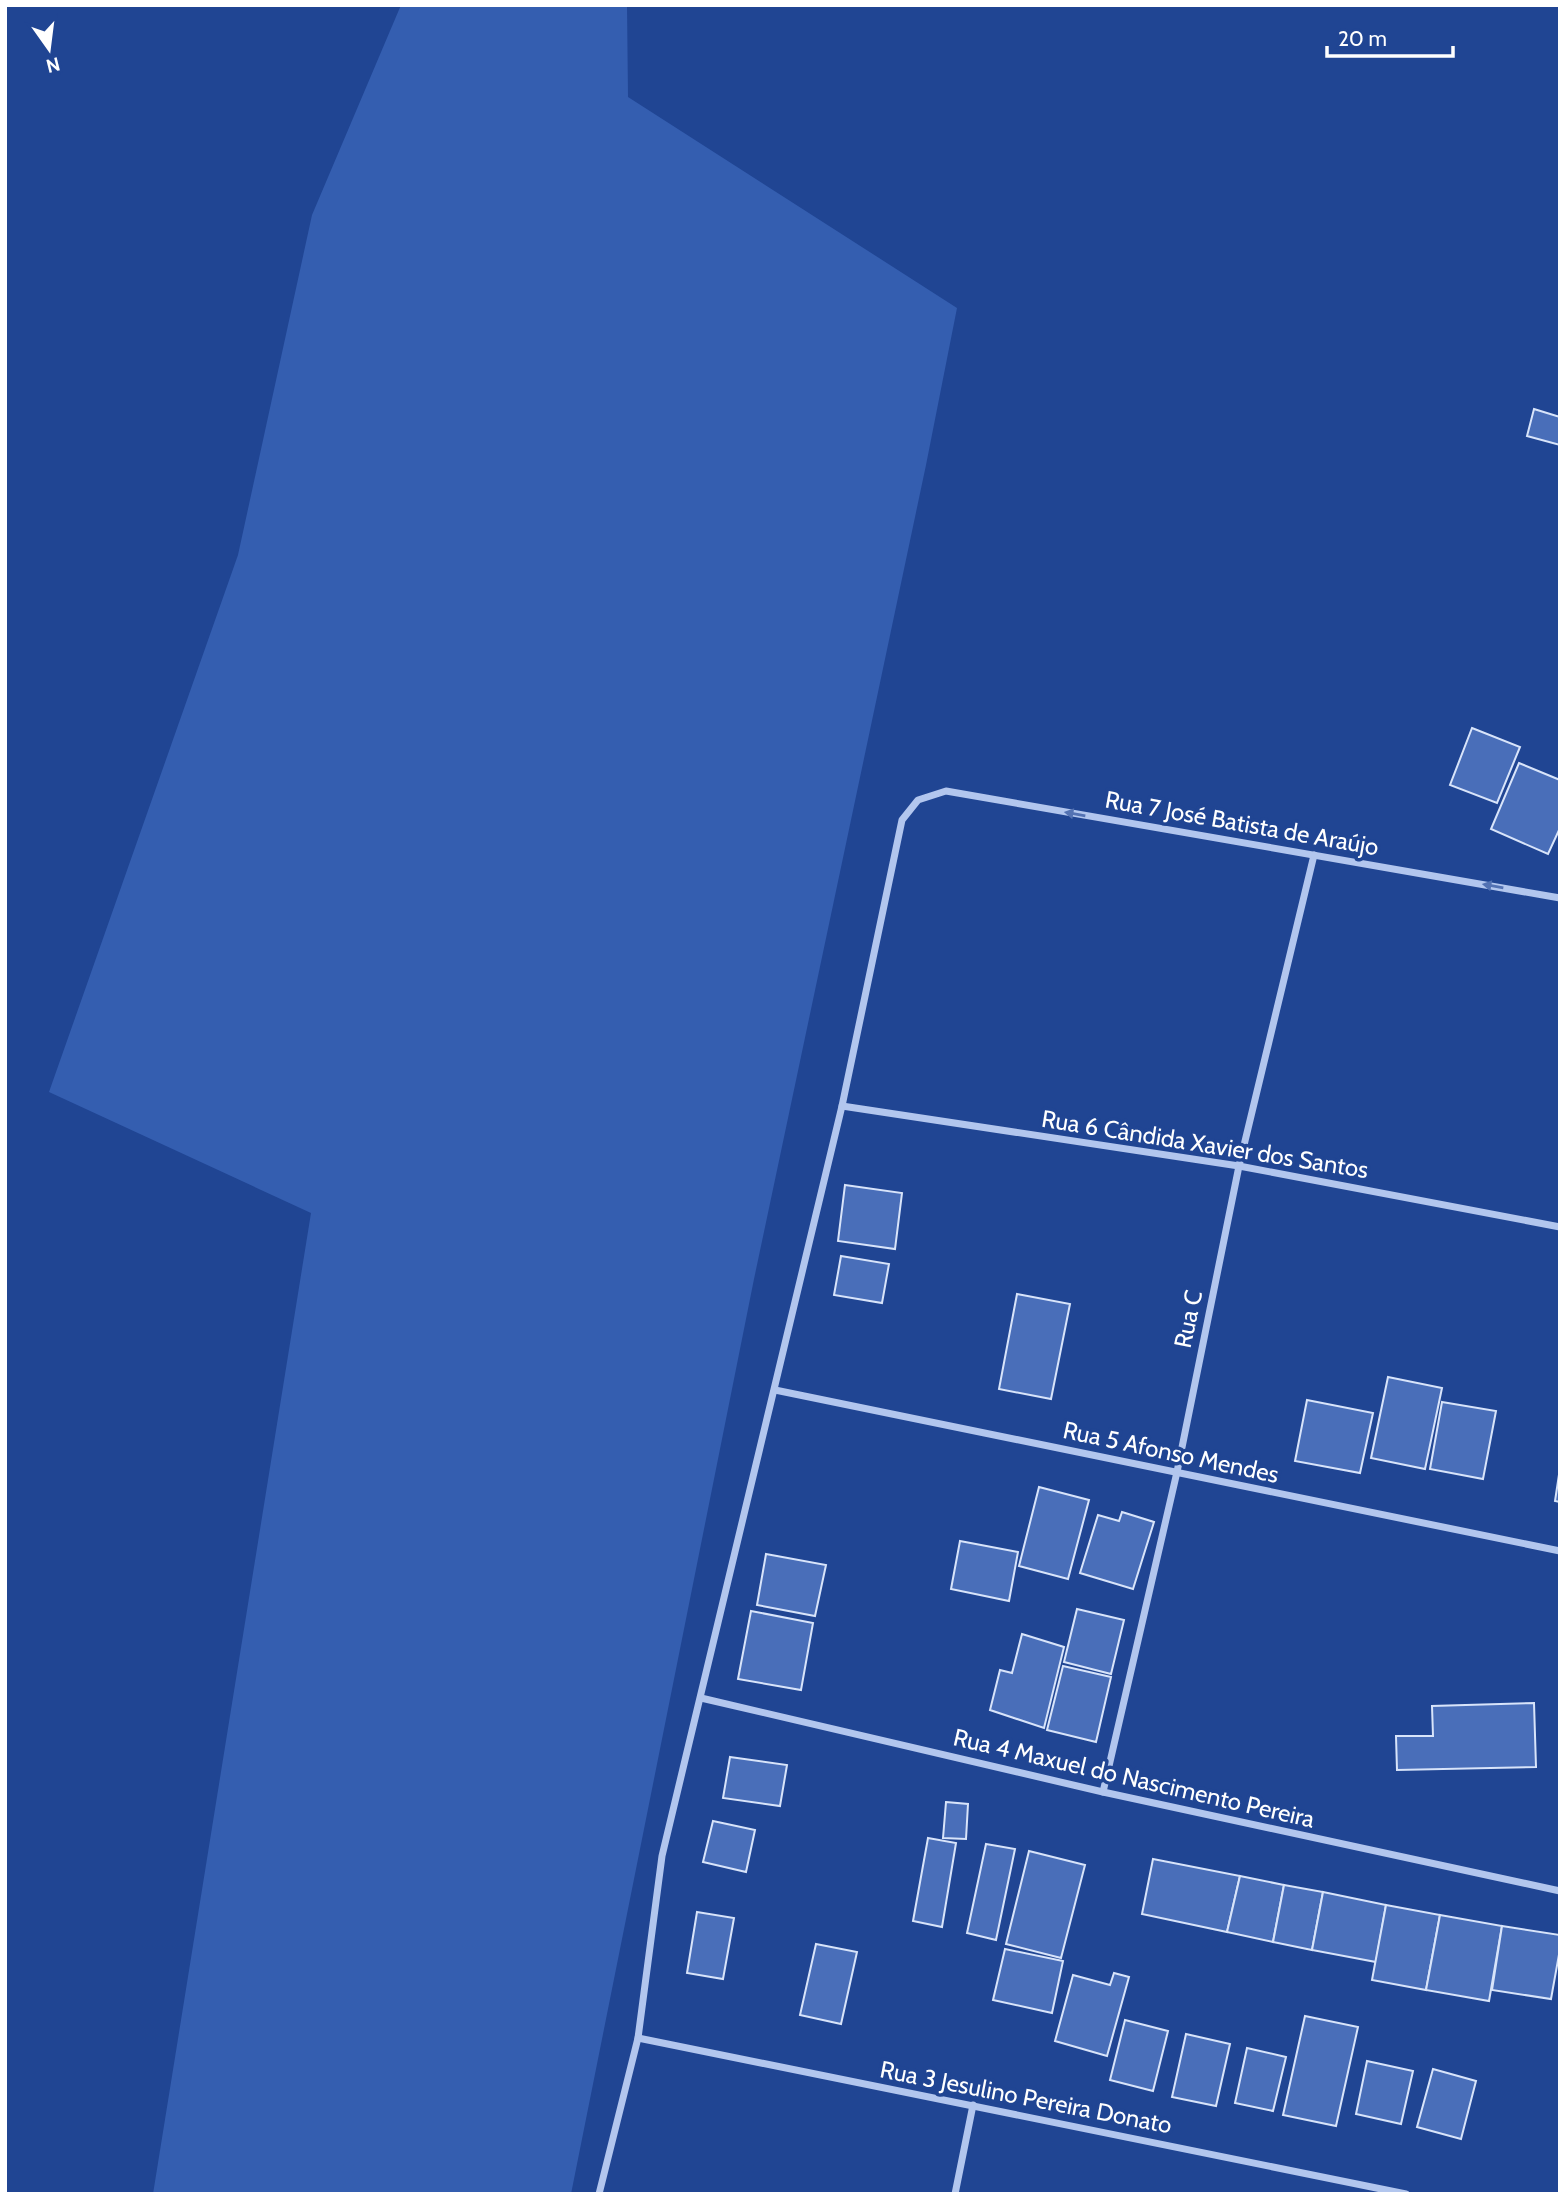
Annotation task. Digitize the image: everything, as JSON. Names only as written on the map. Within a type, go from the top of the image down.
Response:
[{"type":"street","name":"Rua 7 José Batista de Araújo","points":[[842,1106],[902,820],[918,800],[946,791],[1560,898]]},
{"type":"street","name":"Rua C","points":[[1103,1792],[1177,1472],[1239,1166],[1314,855]]},
{"type":"street","name":"Rua 6 Cândida Xavier dos Santos","points":[[842,1106],[1239,1166],[1560,1227]]},
{"type":"street","points":[[599,2194],[638,2038],[662,1856],[842,1106]]},
{"type":"street","name":"Rua 5 Afonso Mendes","points":[[775,1390],[1560,1551]]},
{"type":"street","name":"Rua 4 Maxuel do Nascimento Pereira","points":[[701,1698],[1103,1792],[1560,1891]]},
{"type":"street","name":"Rua 3 Jesulino Pereira Donato","points":[[638,2038],[1406,2194]]},
{"type":"street","points":[[955,2194],[973,2105]]},
{"type":"shaded area","points":[[401,5],[627,5],[628,97],[957,308],[754,1279],[571,2194],[153,2194],[311,1213],[49,1092],[238,555],[312,215]]},
{"type":"building","points":[[1534,409],[1560,417],[1560,445],[1527,436]]},
{"type":"building","points":[[1472,728],[1520,747],[1497,803],[1450,785]]},
{"type":"building","points":[[1519,763],[1560,780],[1560,828],[1548,854],[1491,829]]},
{"type":"building","points":[[845,1185],[902,1193],[895,1249],[838,1241]]},
{"type":"building","points":[[841,1256],[889,1264],[882,1303],[834,1295]]},
{"type":"building","points":[[1017,1294],[1070,1304],[1051,1399],[999,1389]]},
{"type":"building","points":[[1388,1377],[1442,1388],[1425,1469],[1371,1458]]},
{"type":"building","points":[[1307,1400],[1373,1413],[1360,1473],[1295,1461]]},
{"type":"building","points":[[1442,1402],[1496,1411],[1483,1479],[1430,1469]]},
{"type":"building","points":[[1560,1468],[1560,1502],[1555,1501]]},
{"type":"building","points":[[1039,1487],[1089,1500],[1068,1579],[1019,1566]]},
{"type":"building","points":[[1122,1512],[1154,1522],[1133,1589],[1080,1573],[1098,1515],[1119,1521]]},
{"type":"building","points":[[960,1541],[1018,1552],[1009,1601],[951,1589]]},
{"type":"building","points":[[766,1554],[826,1565],[815,1616],[757,1605]]},
{"type":"building","points":[[1077,1609],[1124,1620],[1111,1674],[1064,1662]]},
{"type":"building","points":[[751,1611],[813,1623],[801,1690],[738,1679]]},
{"type":"building","points":[[1022,1634],[1064,1647],[1044,1728],[990,1710],[1000,1670],[1012,1673]]},
{"type":"building","points":[[1063,1666],[1111,1677],[1096,1742],[1047,1730]]},
{"type":"building","points":[[1534,1703],[1536,1767],[1397,1770],[1396,1736],[1433,1736],[1432,1706]]},
{"type":"building","points":[[730,1757],[787,1765],[780,1806],[723,1798]]},
{"type":"building","points":[[946,1802],[968,1804],[966,1839],[943,1838]]},
{"type":"building","points":[[713,1821],[755,1830],[746,1872],[703,1862]]},
{"type":"building","points":[[928,1838],[956,1843],[942,1927],[913,1921]]},
{"type":"building","points":[[986,1844],[1015,1849],[996,1940],[967,1933]]},
{"type":"building","points":[[1029,1851],[1085,1865],[1061,1958],[1006,1944]]},
{"type":"building","points":[[1153,1859],[1240,1876],[1227,1932],[1142,1914]]},
{"type":"building","points":[[1240,1876],[1284,1885],[1273,1942],[1227,1932]]},
{"type":"building","points":[[1284,1885],[1323,1892],[1312,1950],[1273,1942]]},
{"type":"building","points":[[1323,1892],[1386,1905],[1376,1962],[1312,1950]]},
{"type":"building","points":[[1386,1905],[1440,1915],[1426,1990],[1372,1980]]},
{"type":"building","points":[[697,1912],[734,1918],[723,1979],[687,1973]]},
{"type":"building","points":[[1440,1915],[1502,1926],[1489,2001],[1426,1990]]},
{"type":"building","points":[[1502,1926],[1560,1935],[1551,1999],[1492,1990]]},
{"type":"building","points":[[816,1944],[857,1952],[841,2024],[800,2015]]},
{"type":"building","points":[[1005,1949],[1063,1961],[1052,2013],[993,2000]]},
{"type":"building","points":[[1114,1973],[1129,1977],[1107,2056],[1055,2041],[1073,1975],[1110,1985]]},
{"type":"building","points":[[1305,2016],[1358,2027],[1336,2126],[1283,2115]]},
{"type":"building","points":[[1125,2020],[1168,2031],[1153,2091],[1110,2080]]},
{"type":"building","points":[[1186,2034],[1230,2044],[1216,2106],[1172,2097]]},
{"type":"building","points":[[1247,2048],[1286,2057],[1273,2111],[1235,2103]]},
{"type":"building","points":[[1367,2061],[1413,2071],[1401,2124],[1356,2114]]},
{"type":"building","points":[[1433,2069],[1476,2081],[1461,2139],[1417,2127]]}]
